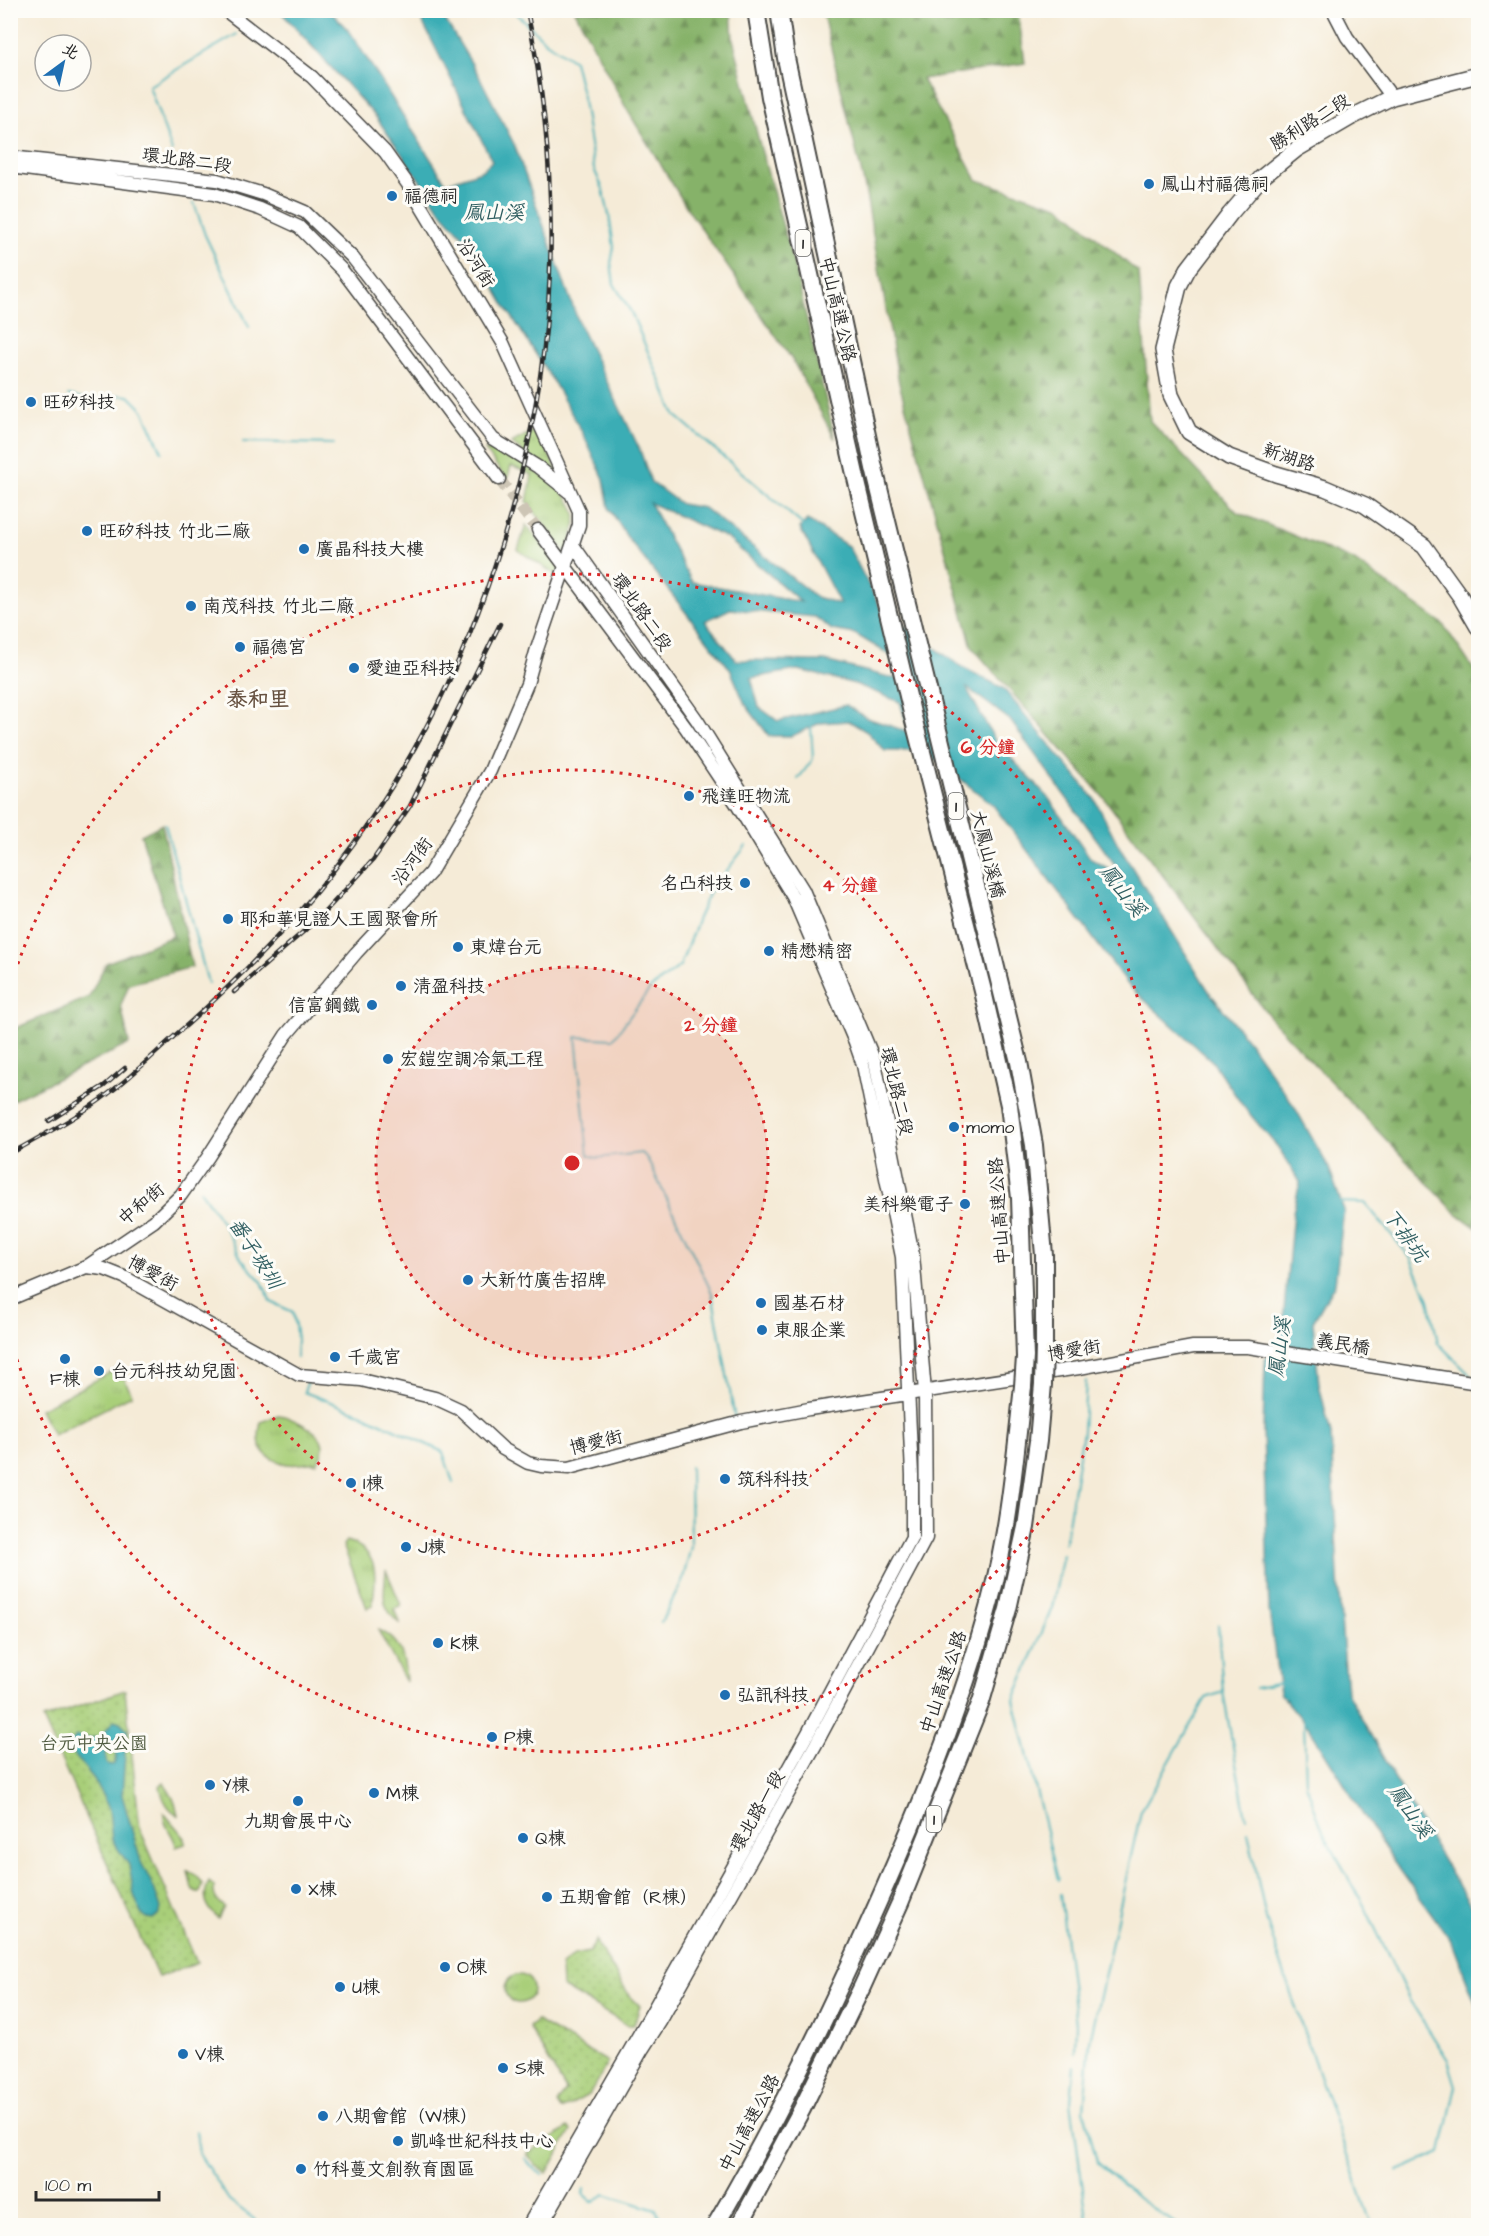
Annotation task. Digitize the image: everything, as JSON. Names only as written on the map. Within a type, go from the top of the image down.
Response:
[{"type":"highway","name":"中山高速公路","points":[[715,2226],[808,2053],[838,1992],[921,1805],[955,1714],[991,1599],[1009,1505],[1025,1357],[1020,1198],[1009,1105],[855,474],[770,97],[756,10]]},
{"type":"highway","name":"中山高速公路","points":[[779,10],[786,58],[874,468]]},
{"type":"highway","name":"大鳳山溪橋","points":[[740,2226],[802,2109],[862,1987],[900,1903],[981,1702],[1008,1609],[1026,1527],[1043,1384],[1044,1255],[1034,1145],[1019,1062],[874,468]]},
{"type":"main road","name":"勝利路二段","points":[[1179,286],[1188,269],[1261,178],[1297,149],[1392,97],[1479,75]]},
{"type":"main road","name":"新湖路","points":[[1179,286],[1163,350],[1171,395],[1189,432],[1229,457],[1325,488],[1365,505],[1424,546],[1479,627]]},
{"type":"street","name":"沿河街","points":[[225,10],[312,77],[385,152],[407,183],[503,343],[572,495]]},
{"type":"street","points":[[1333,10],[1347,37],[1392,97]]},
{"type":"street","name":"環北路二段","points":[[10,157],[217,180],[263,194],[305,212],[353,258],[493,439],[538,467],[572,495]]},
{"type":"street","name":"環北路二段","points":[[10,167],[214,194],[260,209],[299,227],[342,270],[499,479]]},
{"type":"street","points":[[572,495],[579,511],[579,525],[573,545]]},
{"type":"street","name":"環北路二段","points":[[538,530],[686,728],[736,803],[793,897],[855,1041],[863,1065],[902,1257],[909,1394]]},
{"type":"street","name":"沿河街","points":[[208,1157],[286,1035],[356,953],[430,873],[490,771],[527,684],[573,545]]},
{"type":"street","name":"環北路二段","points":[[573,545],[697,720],[803,890],[875,1062],[914,1255],[925,1392]]},
{"type":"street","name":"中和街","points":[[86,1268],[154,1221],[181,1195],[208,1157]]},
{"type":"street","points":[[10,1299],[86,1268]]},
{"type":"street","name":"博愛街","points":[[86,1268],[104,1269],[124,1277],[299,1375],[361,1380],[435,1398],[461,1410],[503,1449],[528,1463],[569,1468],[741,1422],[1202,1347]]},
{"type":"street","name":"義民橋","points":[[1202,1347],[1248,1347],[1479,1383]]},
{"type":"street","name":"環北路一段","points":[[542,2226],[816,1744],[926,1538],[925,1392]]},
{"type":"street","name":"環北路一段","points":[[528,2226],[652,2012],[808,1734],[912,1537],[909,1394]]},
{"type":"green space","points":[[575,11],[731,11],[733,39],[794,265],[835,439],[793,361],[689,211],[626,108]]},
{"type":"green space","points":[[822,11],[1018,11],[1025,63],[922,79],[977,180],[1061,207],[1139,273],[1150,421],[1237,512],[1353,560],[1443,624],[1478,676],[1478,1229],[1455,1212],[1273,1021],[1104,798],[972,647],[899,383],[864,183]]},
{"type":"green space","points":[[537,429],[562,482],[511,443]]},
{"type":"green space","points":[[497,449],[542,475],[554,484],[571,503],[575,513],[575,523],[566,553],[527,502],[532,475],[511,466],[507,480],[485,450]]},
{"type":"green space","points":[[526,525],[561,567],[559,577],[518,550]]},
{"type":"green space","points":[[162,824],[192,967],[129,984],[121,1005],[129,1044],[11,1101],[11,1030],[89,997],[106,963],[173,936],[141,835]]},
{"type":"green space","points":[[119,1368],[132,1395],[53,1435],[40,1409]]},
{"type":"green space","points":[[278,1415],[302,1424],[319,1437],[323,1448],[316,1463],[294,1465],[278,1462],[262,1450],[259,1438],[261,1422]]},
{"type":"green space","points":[[346,1541],[365,1551],[374,1566],[374,1596],[372,1606],[367,1608],[343,1545]]},
{"type":"green space","points":[[386,1570],[401,1605],[394,1609],[400,1624],[389,1611],[384,1599]]},
{"type":"green space","points":[[378,1630],[392,1639],[401,1651],[406,1682]]},
{"type":"green space","name":"台元中央公園","points":[[125,1690],[140,1829],[197,1963],[158,1977],[43,1719]]},
{"type":"green space","points":[[164,1782],[175,1802],[178,1815],[171,1810],[164,1799],[160,1786]]},
{"type":"green space","points":[[164,1813],[185,1838],[185,1844],[176,1847],[165,1823]]},
{"type":"green space","points":[[188,1871],[197,1876],[203,1884],[200,1893],[192,1889]]},
{"type":"green space","points":[[209,1882],[214,1886],[214,1893],[219,1903],[224,1907],[218,1919],[205,1898]]},
{"type":"green space","points":[[597,1940],[629,1995],[640,2006],[634,2025],[627,2025],[562,1987],[561,1965],[574,1955],[589,1952]]},
{"type":"green space","points":[[519,1975],[529,1979],[533,1989],[529,1999],[519,2003],[509,1999],[505,1989],[509,1979]]},
{"type":"green space","points":[[537,2021],[608,2062],[590,2094],[561,2110],[557,2104],[566,2090],[529,2027]]},
{"type":"green space","points":[[568,2128],[571,2131],[547,2173],[540,2169],[527,2154]]},
{"type":"water","name":"鳳山溪","points":[[280,11],[330,11],[350,32],[446,183],[481,171],[492,161],[417,11],[440,11],[478,74],[514,144],[580,326],[640,450],[651,482],[681,504],[704,508],[816,597],[840,604],[800,528],[807,520],[848,546],[882,610],[962,667],[1003,688],[1094,798],[1120,848],[1210,993],[1249,1042],[1294,1106],[1329,1168],[1344,1210],[1335,1284],[1313,1322],[1319,1384],[1331,1434],[1339,1595],[1347,1692],[1452,1876],[1478,1915],[1478,2010],[1452,1942],[1385,1849],[1309,1728],[1280,1693],[1269,1610],[1263,1432],[1265,1360],[1282,1333],[1293,1212],[1300,1182],[1280,1150],[1243,1106],[1212,1061],[1129,986],[993,805],[925,751],[885,751],[867,732],[849,721],[820,723],[792,736],[769,736],[745,704],[730,669],[627,537],[609,508],[604,479],[583,434],[553,381],[507,309],[469,243],[443,214],[376,117]],"holes":[[[650,503],[727,538],[801,602],[692,582]],[[730,609],[815,617],[832,630],[855,634],[890,655],[897,679],[825,661],[736,660],[705,621]],[[798,670],[855,684],[900,702],[909,732],[867,718],[846,705],[778,721],[759,707],[751,678]],[[966,687],[1010,720],[1124,877],[1091,859],[1047,796],[996,742]]]},
{"type":"water","points":[[114,1720],[127,1729],[122,1795],[141,1862],[161,1909],[153,1919],[141,1913],[134,1895],[129,1865],[112,1840],[109,1809],[94,1779],[71,1751],[71,1742],[76,1736],[100,1737]],"holes":[[[114,1740],[117,1752],[113,1765],[107,1764],[105,1753]]]},
{"type":"waterway","points":[[513,10],[546,42],[574,61],[582,94],[594,169],[603,189],[609,215],[614,247],[611,263],[614,284],[631,312],[675,415],[803,525]]},
{"type":"waterway","points":[[172,151],[149,86],[237,34]]},
{"type":"waterway","points":[[194,203],[205,235],[249,327]]},
{"type":"waterway","points":[[68,395],[101,402],[116,395],[129,396],[143,410],[162,452]]},
{"type":"waterway","points":[[243,442],[334,444]]},
{"type":"waterway","points":[[798,779],[813,759],[811,727]]},
{"type":"waterway","name":"番子坡圳","points":[[165,824],[208,983]]},
{"type":"waterway","points":[[735,1419],[712,1293],[647,1158],[642,1153],[597,1158],[588,1155],[576,1037],[613,1039],[650,989],[680,966],[710,892],[746,846]]},
{"type":"waterway","name":"番子坡圳","points":[[200,1190],[222,1222],[242,1260],[262,1282],[271,1302],[293,1312],[297,1339],[296,1358]]},
{"type":"waterway","name":"下排坑","points":[[1338,1202],[1365,1203],[1410,1257],[1429,1300],[1438,1343],[1473,1378]]},
{"type":"waterway","name":"番子坡圳","points":[[308,1381],[304,1392],[360,1413],[443,1452],[453,1483]]},
{"type":"waterway","points":[[1065,1543],[1083,1431],[1086,1381]]},
{"type":"waterway","points":[[661,1622],[682,1582],[691,1547],[690,1467]]},
{"type":"waterway","points":[[1058,1880],[1014,1700],[1052,1608],[1063,1554]]},
{"type":"waterway","points":[[1218,1625],[1223,1692],[1246,1818]]},
{"type":"waterway","points":[[1255,1688],[1282,1683]]},
{"type":"waterway","points":[[1179,2226],[1139,2199],[1097,2162],[1084,2110],[1090,2041],[1141,1811],[1206,1698],[1223,1692]]},
{"type":"waterway","points":[[1304,1720],[1306,1784],[1324,1834],[1366,1909],[1410,2001],[1448,2060],[1456,2086],[1441,2152],[1398,2171]]},
{"type":"waterway","points":[[1248,1832],[1266,1919],[1372,2226]]},
{"type":"waterway","points":[[1060,1894],[1076,2024],[1075,2052]]},
{"type":"waterway","points":[[1074,2066],[1071,2102],[1088,2226]]},
{"type":"waterway","points":[[196,2131],[199,2154],[229,2200],[254,2219],[257,2226]]},
{"type":"waterway","points":[[525,2158],[534,2169],[543,2175]]},
{"type":"waterway","name":"番子坡圳","points":[[584,2189],[583,2194],[592,2202],[605,2194],[656,2210],[661,2220],[669,2226]]},
{"type":"tunnel","points":[[499,479],[538,530]]},
{"type":"railway","points":[[10,1154],[73,1118],[117,1087],[220,994],[279,935],[333,871],[380,805],[421,736],[457,663],[487,588],[510,516],[528,445],[541,373],[548,302],[551,230],[548,158],[540,85],[527,10]]},
{"type":"railway","points":[[234,992],[319,918],[373,860],[410,806],[500,624]]},
{"type":"railway","points":[[49,1121],[104,1086],[125,1068]]},
{"type":"place","name":"鳳山村福德祠","points":[[1149,184]]},
{"type":"place","name":"福德祠","points":[[392,196]]},
{"type":"place","name":"旺矽科技","points":[[31,402]]},
{"type":"place","name":"旺矽科技 竹北二廠","points":[[87,531]]},
{"type":"place","name":"廣晶科技大樓","points":[[304,549]]},
{"type":"place","name":"南茂科技 竹北二廠","points":[[191,606]]},
{"type":"place","name":"福德宫","points":[[240,647]]},
{"type":"place","name":"愛迪亞科技","points":[[354,668]]},
{"type":"place","name":"飛達旺物流","points":[[689,796]]},
{"type":"place","name":"名凸科技","points":[[745,883]]},
{"type":"place","name":"耶和華見證人王國聚會所","points":[[228,919]]},
{"type":"place","name":"東煒台元","points":[[458,947]]},
{"type":"place","name":"精懋精密","points":[[769,951]]},
{"type":"place","name":"清盈科技","points":[[401,986]]},
{"type":"place","name":"信富鋼鐵","points":[[372,1005]]},
{"type":"place","name":"宏鎧空調冷氣工程","points":[[388,1059]]},
{"type":"place","name":"momo","points":[[954,1127]]},
{"type":"place","name":"美科樂電子","points":[[965,1204]]},
{"type":"place","name":"大新竹廣告招牌","points":[[468,1280]]},
{"type":"place","name":"國基石材","points":[[761,1303]]},
{"type":"place","name":"東服企業","points":[[762,1330]]},
{"type":"place","name":"千歲宮","points":[[335,1357]]},
{"type":"place","name":"F棟","points":[[65,1359]]},
{"type":"place","name":"台元科技幼兒園","points":[[99,1371]]},
{"type":"place","name":"筑科科技","points":[[725,1479]]},
{"type":"place","name":"I棟","points":[[351,1483]]},
{"type":"place","name":"J棟","points":[[406,1547]]},
{"type":"place","name":"K棟","points":[[438,1643]]},
{"type":"place","name":"弘訊科技","points":[[725,1695]]},
{"type":"place","name":"P棟","points":[[492,1737]]},
{"type":"place","name":"Y棟","points":[[210,1785]]},
{"type":"place","name":"M棟","points":[[374,1793]]},
{"type":"place","name":"九期會展中心","points":[[298,1801]]},
{"type":"place","name":"Q棟","points":[[523,1838]]},
{"type":"place","name":"X棟","points":[[296,1889]]},
{"type":"place","name":"五期會館（R棟）","points":[[547,1897]]},
{"type":"place","name":"O棟","points":[[445,1967]]},
{"type":"place","name":"U棟","points":[[340,1987]]},
{"type":"place","name":"V棟","points":[[183,2054]]},
{"type":"place","name":"S棟","points":[[503,2068]]},
{"type":"place","name":"八期會館（W棟）","points":[[323,2116]]},
{"type":"place","name":"凱峰世紀科技中心","points":[[398,2141]]},
{"type":"place","name":"竹科蔓文創教育園區","points":[[301,2169]]},
{"type":"district","name":"泰和里","points":[[258,699]]}]
